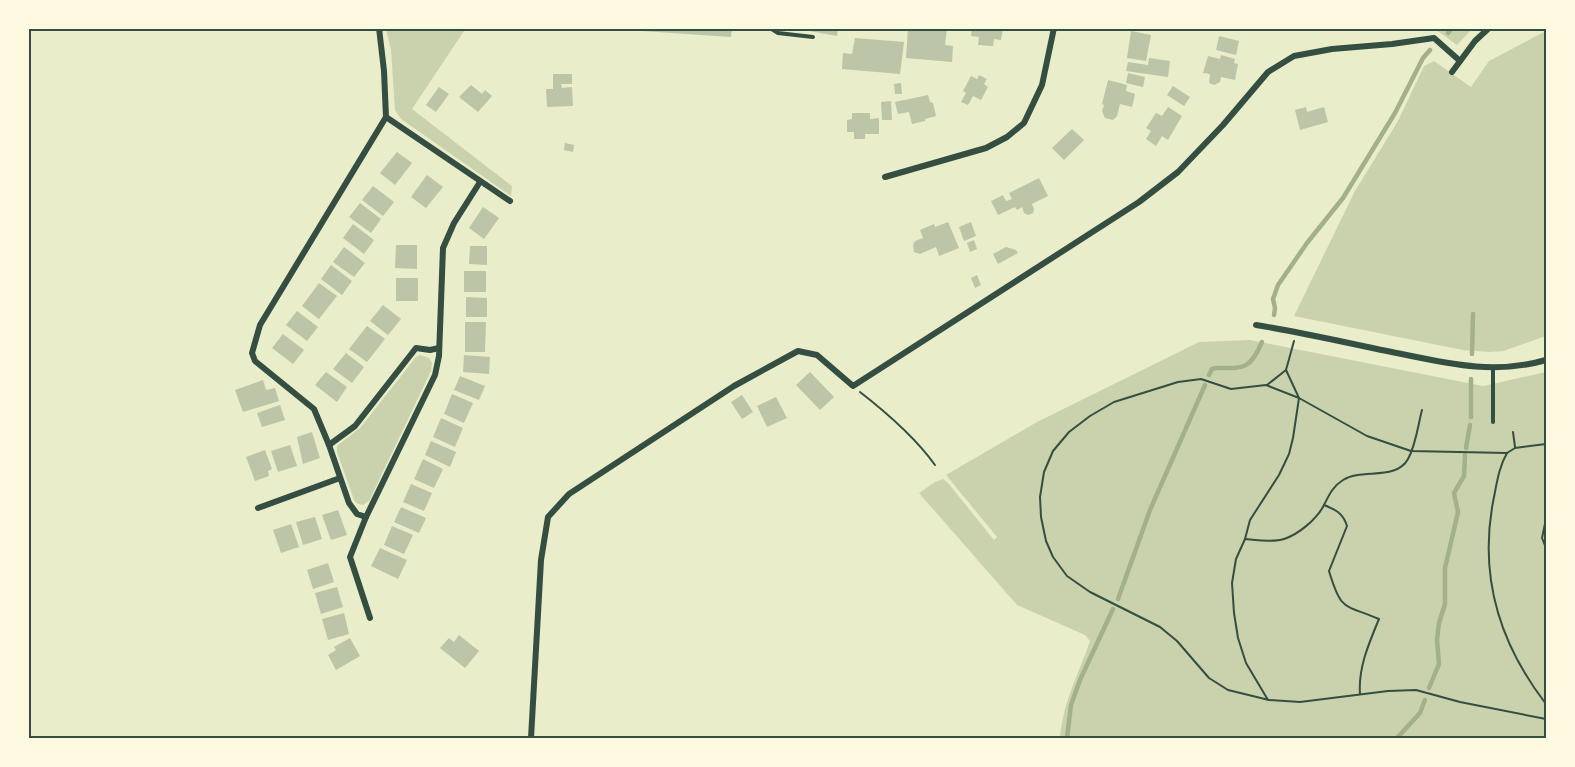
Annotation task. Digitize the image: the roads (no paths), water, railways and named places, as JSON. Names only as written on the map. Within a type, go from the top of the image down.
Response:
[{"type":"street","points":[[366,517],[357,514],[348,503],[329,445],[314,409],[255,362],[252,349],[260,325],[386,117],[379,28]]},
{"type":"street","points":[[885,177],[986,148],[1007,137],[1024,123],[1042,85],[1054,28]]},
{"type":"street","points":[[1452,72],[1475,41],[1488,28]]},
{"type":"street","points":[[531,738],[541,560],[548,517],[569,494],[734,386],[798,351],[817,355],[853,386],[1139,202],[1178,172],[1222,126],[1268,72],[1294,56],[1332,49],[1392,45],[1434,38],[1460,61]]},
{"type":"street","points":[[386,117],[510,201]]},
{"type":"street","points":[[370,618],[350,557],[366,517],[435,375],[438,366],[443,248],[454,223],[480,182]]},
{"type":"street","points":[[1256,325],[1458,365],[1493,369],[1526,366],[1546,360]]},
{"type":"street","points":[[329,445],[355,426],[416,348],[430,350],[439,348]]},
{"type":"street","points":[[258,508],[340,477]]},
{"type":"lane","points":[[770,28],[778,33],[813,37]]},
{"type":"lane","points":[[1493,369],[1493,422]]},
{"type":"waterway","points":[[1448,33],[1452,28]]},
{"type":"waterway","points":[[1274,315],[1273,299],[1278,285],[1307,243],[1343,198],[1395,113],[1423,58],[1430,50]]},
{"type":"waterway","points":[[1472,354],[1473,314]]},
{"type":"waterway","points":[[1209,375],[1212,369],[1240,367],[1250,363],[1262,342]]},
{"type":"waterway","points":[[1471,379],[1471,417]]},
{"type":"waterway","points":[[1118,599],[1150,510],[1205,385]]},
{"type":"waterway","points":[[1466,448],[1470,425]]},
{"type":"waterway","points":[[1429,688],[1439,664],[1437,640],[1445,604],[1445,568],[1458,512],[1454,493],[1464,476],[1465,455]]},
{"type":"waterway","points":[[1067,738],[1071,705],[1113,609]]},
{"type":"waterway","points":[[1397,738],[1420,713],[1425,700]]}]
